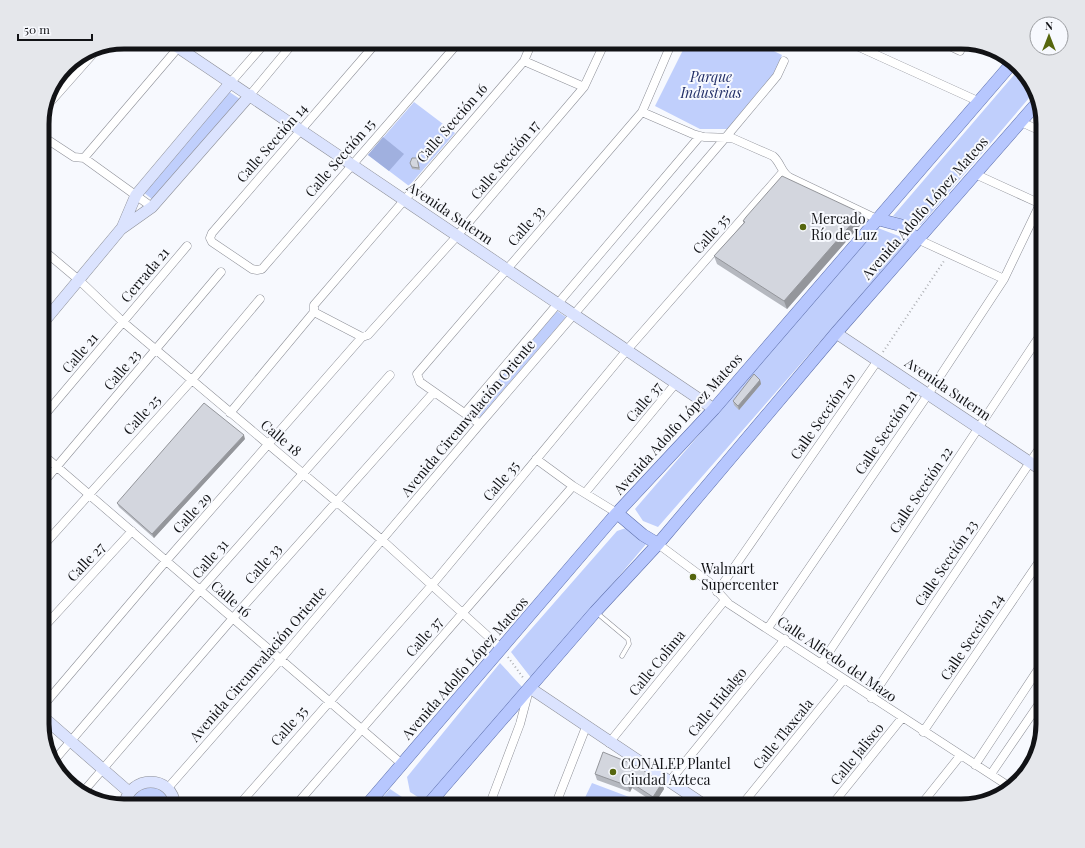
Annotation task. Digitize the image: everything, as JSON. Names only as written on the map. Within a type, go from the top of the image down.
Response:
[{"type":"main road","name":"Avenida Adolfo López Mateos","points":[[372,799],[617,513],[714,409],[1009,66]]},
{"type":"main road","name":"Avenida Adolfo López Mateos","points":[[433,799],[595,612],[658,544],[916,239],[1034,107]]},
{"type":"main road","points":[[877,219],[900,225],[916,239]]},
{"type":"main road","points":[[617,513],[643,535],[658,544]]},
{"type":"street","points":[[84,158],[173,49]]},
{"type":"street","name":"Avenida Suterm","points":[[184,49],[403,200],[714,409]]},
{"type":"street","points":[[49,316],[80,281],[121,229],[136,195],[260,49]]},
{"type":"street","points":[[121,229],[152,207],[288,49]]},
{"type":"street","name":"Calle Sección 14","points":[[234,257],[212,242],[210,236],[371,49]]},
{"type":"street","name":"Calle Sección 15","points":[[234,257],[252,269],[262,269],[351,164],[453,49]]},
{"type":"street","name":"Calle Sección 16","points":[[314,312],[314,304],[524,60],[529,49]]},
{"type":"street","name":"Calle Sección 17","points":[[362,337],[368,335],[457,236],[584,87],[603,49]]},
{"type":"street","name":"Calle 33","points":[[86,788],[336,500],[434,392],[420,382],[417,377],[418,372],[642,112],[669,49]]},
{"type":"street","points":[[863,49],[980,102]]},
{"type":"street","points":[[54,98],[90,58]]},
{"type":"street","points":[[524,60],[584,87]]},
{"type":"street","name":"Avenida Circunvalación Oriente","points":[[167,789],[281,659],[726,137],[777,76],[784,61]]},
{"type":"street","points":[[642,112],[700,136],[726,137],[737,140],[773,156],[778,160],[783,172],[877,219]]},
{"type":"street","points":[[1021,122],[1036,129]]},
{"type":"street","name":"Avenida Circunvalación Oriente","points":[[465,413],[700,136]]},
{"type":"street","points":[[49,141],[74,157],[84,158],[152,207]]},
{"type":"street","name":"Calle 35","points":[[244,799],[328,701],[432,584],[627,350],[783,172]]},
{"type":"street","points":[[975,174],[1036,201]]},
{"type":"street","name":"Calle Sección 21","points":[[768,628],[929,393],[1004,279],[1036,216]]},
{"type":"street","points":[[916,239],[1004,279]]},
{"type":"street","name":"Cerrada 21","points":[[123,322],[187,246]]},
{"type":"street","name":"Calle 18","points":[[49,255],[80,281],[123,322],[382,540],[502,649]]},
{"type":"street","name":"Calle 23","points":[[49,476],[221,272]]},
{"type":"street","name":"Calle 25","points":[[49,539],[192,380],[260,300]]},
{"type":"street","points":[[230,413],[314,312],[362,337]]},
{"type":"street","name":"Calle 21","points":[[49,410],[123,322]]},
{"type":"street","name":"Avenida Suterm","points":[[836,333],[929,393],[1036,466]]},
{"type":"street","name":"Calle 29","points":[[49,699],[166,561],[362,337]]},
{"type":"street","name":"Calle Sección 22","points":[[820,664],[1036,342]]},
{"type":"street","name":"Calle Sección 20","points":[[717,592],[878,360]]},
{"type":"street","name":"Calle 31","points":[[57,757],[200,590],[390,375]]},
{"type":"street","name":"Calle 37","points":[[585,493],[676,383]]},
{"type":"street","points":[[434,392],[480,424]]},
{"type":"street","name":"Calle Sección 23","points":[[871,698],[1036,453]]},
{"type":"street","points":[[536,459],[573,486],[617,513]]},
{"type":"street","name":"Calle 16","points":[[49,460],[402,764]]},
{"type":"street","name":"Calle 37","points":[[301,799],[573,486]]},
{"type":"street","name":"Calle 27","points":[[49,620],[132,531]]},
{"type":"street","name":"Calle Alfredo del Mazo","points":[[658,544],[709,582],[725,600],[871,698],[1006,784]]},
{"type":"street","name":"Calle Sección 24","points":[[923,732],[1036,566]]},
{"type":"street","name":"Calle Colima","points":[[610,743],[725,600]]},
{"type":"street","name":"Calle Hidalgo","points":[[669,782],[785,639]]},
{"type":"street","points":[[975,765],[1036,673]]},
{"type":"street","name":"Calle Tlaxcala","points":[[747,799],[844,679]]},
{"type":"street","points":[[492,799],[520,724],[530,688],[669,782],[686,799]]},
{"type":"street","points":[[991,774],[1036,708]]},
{"type":"street","name":"Calle Jalisco","points":[[837,799],[902,718]]},
{"type":"street","points":[[49,722],[129,792]]},
{"type":"street","points":[[558,799],[586,727]]},
{"type":"street","points":[[926,799],[960,756]]},
{"type":"street","points":[[126,799],[129,792],[140,783],[155,782],[167,789],[173,799]]},
{"type":"lane","points":[[595,612],[628,639],[629,644],[622,656]]},
{"type":"path","points":[[878,360],[949,254]]},
{"type":"path","points":[[502,649],[530,688]]},
{"type":"green space","name":"Parque Industrias","points":[[684,49],[770,49],[782,55],[776,71],[728,129],[700,129],[655,106]]},
{"type":"green space","points":[[1016,73],[1026,86],[1030,96],[921,225],[893,216]]},
{"type":"green space","points":[[228,91],[240,99],[153,200],[143,192]]},
{"type":"green space","points":[[414,102],[455,133],[409,186],[368,155]]},
{"type":"green space","points":[[878,228],[909,240],[658,527],[643,521],[635,509]]},
{"type":"green space","points":[[557,311],[566,317],[480,417],[472,410]]},
{"type":"green space","points":[[635,525],[647,543],[532,679],[511,652],[617,531]]},
{"type":"green space","points":[[500,663],[524,689],[426,799],[421,799],[410,792],[407,777]]},
{"type":"green space","points":[[592,783],[634,799],[584,799]]},
{"type":"green space","points":[[140,787],[161,788],[168,799],[131,799]]},
{"type":"green space","points":[[390,789],[403,799],[381,799]]},
{"type":"shaded area","points":[[383,137],[404,154],[389,171],[368,155]]},
{"type":"building","points":[[412,158],[417,158],[419,168],[412,167],[410,163]]},
{"type":"building","points":[[782,176],[861,213],[784,301],[714,256],[745,222],[743,221],[746,217]]},
{"type":"building","points":[[754,374],[760,380],[738,406],[733,401]]},
{"type":"building","points":[[204,403],[244,435],[152,534],[117,503]]},
{"type":"building","points":[[603,752],[637,766],[662,783],[653,797],[630,782],[628,786],[595,774]]},
{"type":"place","name":"Mercado Río de Luz","points":[[803,227]]},
{"type":"place","name":"Walmart Supercenter","points":[[693,577]]},
{"type":"place","name":"CONALEP Plantel Ciudad Azteca","points":[[613,772]]}]
